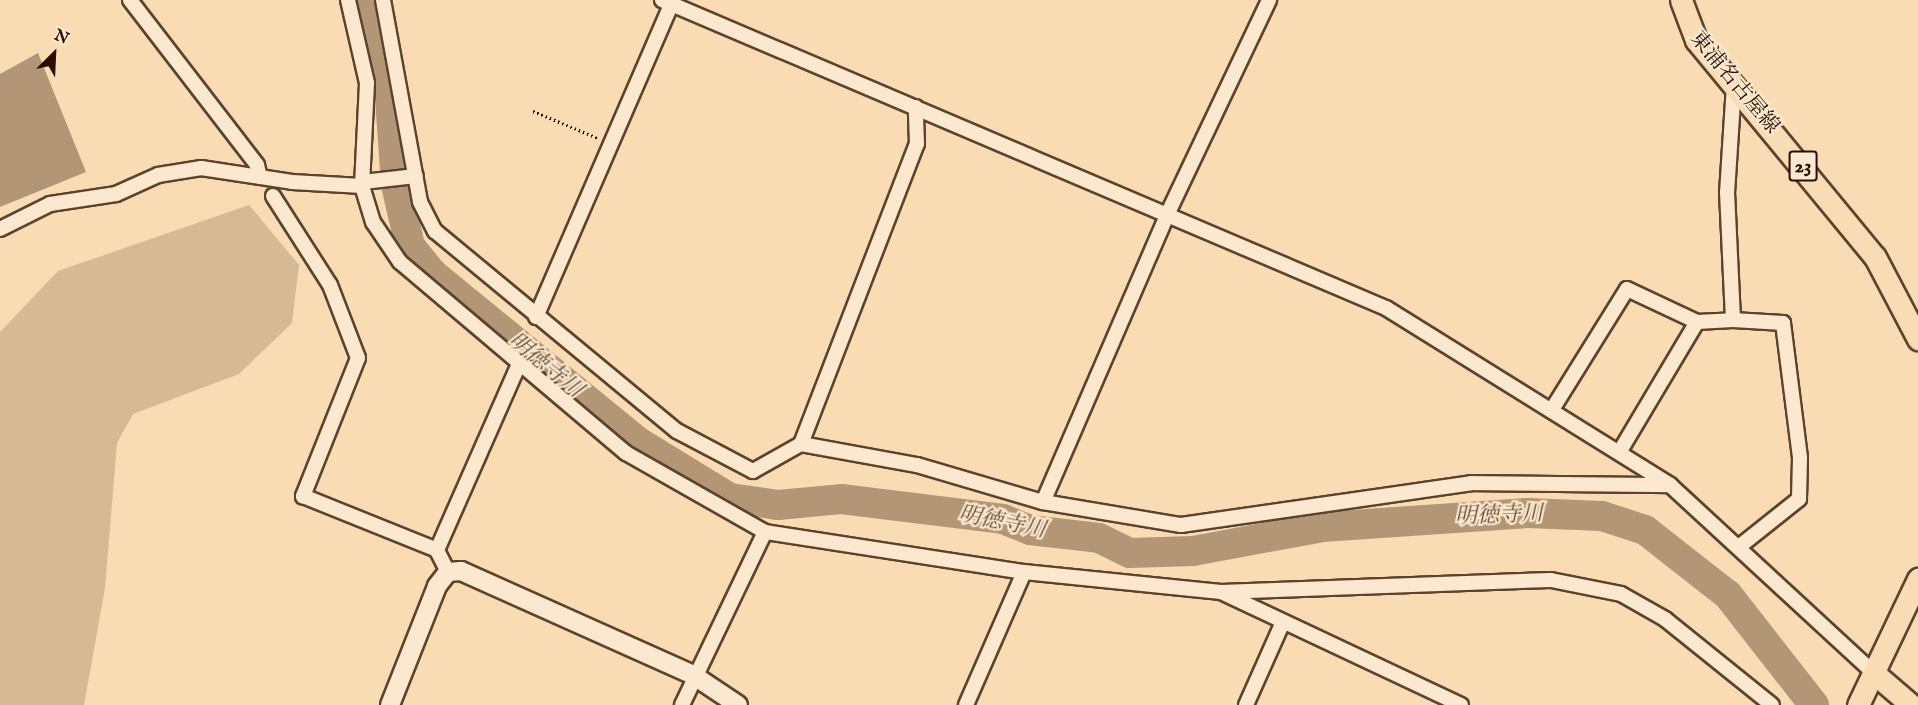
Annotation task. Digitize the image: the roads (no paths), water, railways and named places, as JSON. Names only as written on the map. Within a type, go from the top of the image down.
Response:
[{"type":"main road","name":"東浦名古屋線","points":[[1681,0],[1692,33],[1875,256],[1918,339]]},
{"type":"main road","points":[[1858,705],[1875,674],[1918,579]]},
{"type":"main road","points":[[1875,674],[1911,705]]},
{"type":"street","points":[[130,0],[257,165],[260,177]]},
{"type":"street","points":[[348,0],[367,83],[366,182],[373,222],[400,262],[626,453],[765,532],[1024,572],[1221,592],[1551,580],[1621,594],[1665,619],[1772,705]]},
{"type":"street","points":[[383,0],[412,176],[420,202],[435,231],[536,318],[676,431],[718,457],[753,471],[801,444],[917,144],[916,107]]},
{"type":"street","points":[[1043,502],[1167,215],[1269,0]]},
{"type":"street","points":[[536,318],[611,144],[668,1],[1386,308],[1552,408],[1670,485],[1740,546],[1875,674]]},
{"type":"street","points":[[1733,320],[1729,133],[1734,85]]},
{"type":"street","points":[[1729,133],[1742,113],[1761,116]]},
{"type":"street","points":[[0,229],[44,207],[116,194],[158,175],[201,168],[260,177],[366,182],[412,176]]},
{"type":"street","points":[[273,196],[330,285],[358,358],[303,496],[437,550],[448,572]]},
{"type":"street","points":[[1552,408],[1627,289],[1697,322],[1733,320],[1783,323],[1800,458],[1799,499],[1740,546]]},
{"type":"street","points":[[1620,451],[1697,322]]},
{"type":"street","points":[[437,550],[519,364]]},
{"type":"street","points":[[801,444],[916,465],[1043,502],[1181,525],[1471,483],[1670,485]]},
{"type":"street","points":[[682,705],[693,675],[730,614],[765,532]]},
{"type":"street","points":[[448,572],[461,571],[693,675],[738,705]]},
{"type":"street","points":[[390,705],[448,572]]},
{"type":"street","points":[[966,705],[1024,572]]},
{"type":"street","points":[[1221,592],[1461,705]]},
{"type":"street","points":[[1246,705],[1283,622]]},
{"type":"waterway","name":"明徳寺川","points":[[371,0],[388,70],[396,185],[410,246],[433,274],[637,441],[730,498],[778,505],[841,499],[1003,519],[1030,530],[1099,538],[1130,553],[1193,551],[1322,527],[1528,513],[1602,516],[1645,530],[1728,595],[1814,705]]}]
